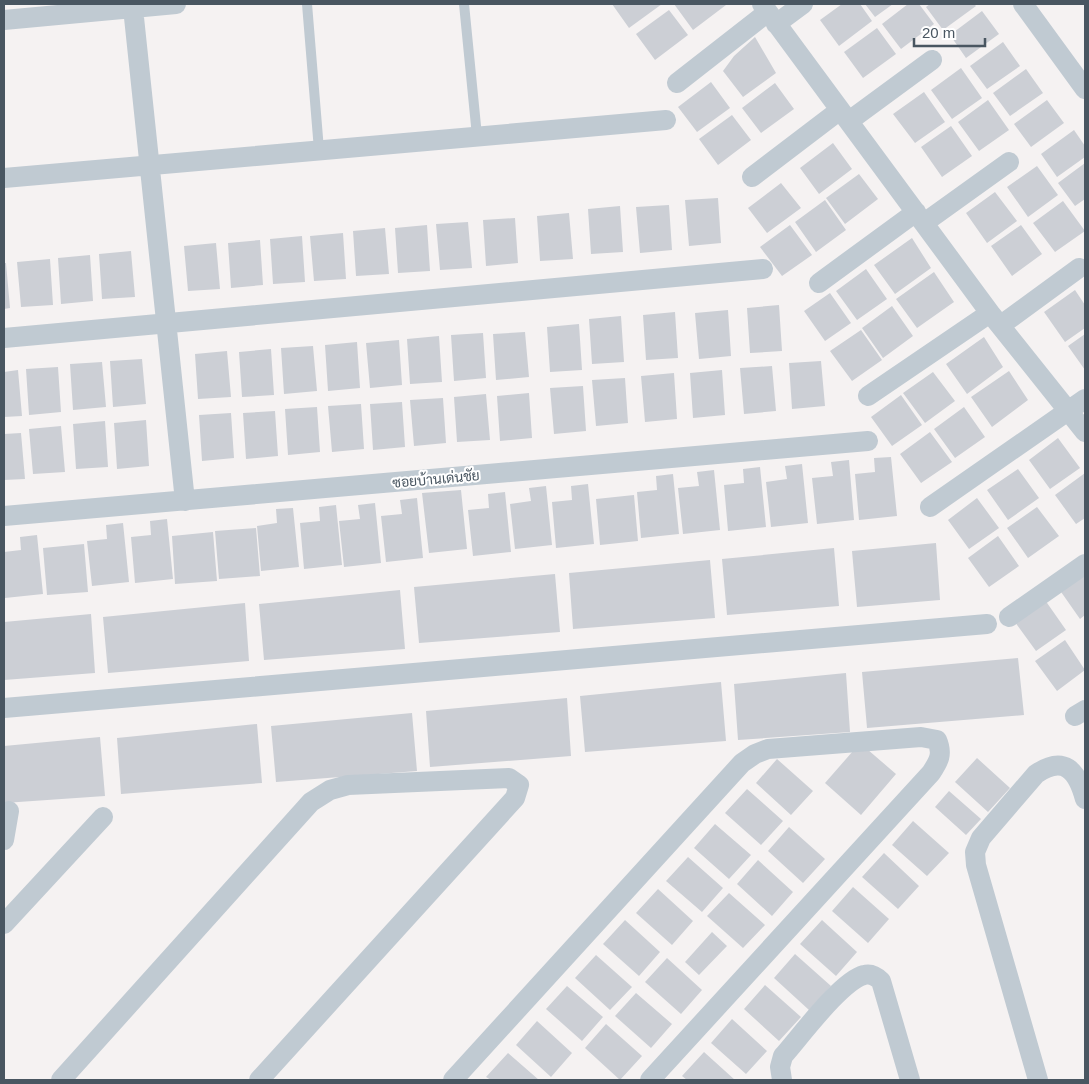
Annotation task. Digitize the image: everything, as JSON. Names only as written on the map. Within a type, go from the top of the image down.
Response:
[{"type":"street","points":[[4,20],[104,7],[133,8],[176,4]]},
{"type":"street","points":[[677,83],[769,13],[803,4]]},
{"type":"street","points":[[1023,4],[1082,77]]},
{"type":"street","points":[[133,8],[185,501]]},
{"type":"street","points":[[769,13],[996,319],[1085,432]]},
{"type":"street","points":[[752,177],[932,60]]},
{"type":"street","points":[[4,178],[666,120]]},
{"type":"street","points":[[819,283],[1009,162]]},
{"type":"street","points":[[868,396],[1080,268]]},
{"type":"street","points":[[4,338],[763,270]]},
{"type":"street","points":[[930,506],[1085,399]]},
{"type":"street","name":"ซอยบ้านเด่นชัย","points":[[4,516],[868,441]]},
{"type":"street","points":[[1009,617],[1085,564]]},
{"type":"street","points":[[4,708],[987,624]]},
{"type":"street","points":[[453,1080],[748,758],[768,749],[921,737],[937,740],[941,748],[940,760],[931,773],[650,1080]]},
{"type":"street","points":[[1038,1080],[976,865],[975,852],[981,838],[1036,774],[1047,767],[1056,764],[1068,767],[1074,774],[1085,798]]},
{"type":"street","points":[[61,1080],[311,802],[330,790],[348,785],[509,778],[515,780],[519,786],[515,798],[259,1080]]},
{"type":"street","points":[[4,840],[9,811]]},
{"type":"street","points":[[4,924],[103,817]]},
{"type":"street","points":[[782,1080],[780,1067],[783,1056],[828,1003],[854,980],[865,974],[875,975],[881,981],[910,1080]]},
{"type":"lane","points":[[307,4],[319,150]]},
{"type":"lane","points":[[464,4],[477,136]]},
{"type":"building","points":[[612,4],[662,4],[629,28]]},
{"type":"building","points":[[674,4],[725,4],[726,5],[693,30]]},
{"type":"building","points":[[842,4],[860,4],[872,21],[839,46],[820,20]]},
{"type":"building","points":[[865,4],[893,4],[875,17]]},
{"type":"building","points":[[908,4],[919,4],[934,24],[901,49],[882,24]]},
{"type":"building","points":[[930,4],[974,4],[976,6],[943,30],[926,7]]},
{"type":"building","points":[[669,10],[688,35],[655,60],[636,34]]},
{"type":"building","points":[[982,11],[999,34],[966,58],[950,35]]},
{"type":"building","points":[[877,28],[896,54],[863,78],[844,52]]},
{"type":"building","points":[[755,37],[776,73],[743,97],[723,71],[734,56]]},
{"type":"building","points":[[1003,42],[1020,66],[987,89],[970,66]]},
{"type":"building","points":[[961,68],[982,98],[952,119],[931,90]]},
{"type":"building","points":[[1026,69],[1043,93],[1010,116],[993,93]]},
{"type":"building","points":[[711,82],[730,108],[697,132],[678,107]]},
{"type":"building","points":[[775,83],[794,109],[761,133],[742,108]]},
{"type":"building","points":[[924,92],[945,122],[915,143],[893,114]]},
{"type":"building","points":[[988,100],[1009,130],[979,151],[958,122]]},
{"type":"building","points":[[1047,100],[1064,123],[1031,147],[1014,124]]},
{"type":"building","points":[[732,115],[751,140],[718,165],[699,139]]},
{"type":"building","points":[[951,126],[972,156],[942,177],[921,147]]},
{"type":"building","points":[[1074,130],[1085,146],[1085,157],[1057,177],[1041,154]]},
{"type":"building","points":[[833,143],[852,169],[819,194],[800,168]]},
{"type":"building","points":[[1085,163],[1085,199],[1075,206],[1058,183]]},
{"type":"building","points":[[1037,166],[1058,195],[1028,217],[1007,187]]},
{"type":"building","points":[[859,174],[878,199],[845,224],[826,198]]},
{"type":"building","points":[[781,183],[801,208],[767,233],[748,208]]},
{"type":"building","points":[[995,192],[1017,221],[987,243],[966,213]]},
{"type":"building","points":[[718,198],[721,243],[689,246],[685,200]]},
{"type":"building","points":[[825,200],[846,230],[816,252],[795,222]]},
{"type":"building","points":[[1063,201],[1085,231],[1055,252],[1033,223]]},
{"type":"building","points":[[669,205],[672,250],[640,253],[636,207]]},
{"type":"building","points":[[620,206],[623,252],[591,254],[588,209]]},
{"type":"building","points":[[569,213],[573,259],[540,261],[537,216]]},
{"type":"building","points":[[515,218],[518,263],[486,266],[483,220]]},
{"type":"building","points":[[468,222],[472,268],[440,270],[436,224]]},
{"type":"building","points":[[427,225],[430,271],[398,273],[395,228]]},
{"type":"building","points":[[790,225],[812,255],[782,276],[760,247]]},
{"type":"building","points":[[1021,225],[1042,254],[1012,276],[991,246]]},
{"type":"building","points":[[385,228],[389,274],[356,276],[353,231]]},
{"type":"building","points":[[343,233],[346,279],[314,281],[310,236]]},
{"type":"building","points":[[302,236],[305,282],[273,284],[270,239]]},
{"type":"building","points":[[912,238],[931,268],[895,294],[874,265]]},
{"type":"building","points":[[260,240],[263,285],[231,288],[228,243]]},
{"type":"building","points":[[216,243],[220,289],[188,291],[184,246]]},
{"type":"building","points":[[131,251],[135,297],[102,299],[99,254]]},
{"type":"building","points":[[90,255],[93,301],[61,304],[58,258]]},
{"type":"building","points":[[50,259],[53,305],[21,307],[17,262]]},
{"type":"building","points":[[4,263],[6,263],[10,308],[4,309]]},
{"type":"building","points":[[866,269],[887,299],[857,320],[836,291]]},
{"type":"building","points":[[934,272],[954,302],[917,328],[896,299]]},
{"type":"building","points":[[1075,290],[1085,305],[1085,328],[1065,342],[1044,312]]},
{"type":"building","points":[[830,293],[851,323],[825,341],[804,311]]},
{"type":"building","points":[[779,305],[782,351],[750,353],[747,308]]},
{"type":"building","points":[[892,306],[913,336],[883,358],[862,328]]},
{"type":"building","points":[[728,310],[731,356],[699,359],[695,313]]},
{"type":"building","points":[[675,312],[678,358],[646,360],[643,315]]},
{"type":"building","points":[[621,316],[624,362],[592,364],[589,319]]},
{"type":"building","points":[[579,324],[582,370],[550,372],[547,327]]},
{"type":"building","points":[[861,330],[882,360],[852,381],[830,351]]},
{"type":"building","points":[[525,332],[529,377],[496,380],[493,334]]},
{"type":"building","points":[[483,333],[486,378],[454,381],[451,335]]},
{"type":"building","points":[[1085,334],[1085,370],[1068,346]]},
{"type":"building","points":[[439,336],[442,382],[410,384],[407,339]]},
{"type":"building","points":[[984,337],[1003,367],[967,394],[946,364]]},
{"type":"building","points":[[399,340],[402,385],[370,388],[366,343]]},
{"type":"building","points":[[357,342],[360,388],[328,391],[325,345]]},
{"type":"building","points":[[313,346],[317,391],[284,394],[281,348]]},
{"type":"building","points":[[271,349],[274,395],[242,397],[239,352]]},
{"type":"building","points":[[227,351],[231,397],[198,399],[195,354]]},
{"type":"building","points":[[142,359],[146,404],[113,407],[110,361]]},
{"type":"building","points":[[821,361],[825,406],[792,409],[789,363]]},
{"type":"building","points":[[102,362],[106,407],[73,410],[70,364]]},
{"type":"building","points":[[772,366],[776,411],[744,414],[740,368]]},
{"type":"building","points":[[58,367],[61,412],[29,415],[26,369]]},
{"type":"building","points":[[18,370],[22,416],[4,417],[4,372]]},
{"type":"building","points":[[722,370],[725,415],[693,418],[690,373]]},
{"type":"building","points":[[1009,371],[1028,400],[992,427],[971,397]]},
{"type":"building","points":[[933,372],[955,401],[925,423],[903,393]]},
{"type":"building","points":[[674,373],[677,419],[645,422],[641,376]]},
{"type":"building","points":[[625,378],[628,423],[596,426],[592,380]]},
{"type":"building","points":[[583,386],[586,431],[554,434],[550,388]]},
{"type":"building","points":[[529,393],[532,438],[500,441],[497,396]]},
{"type":"building","points":[[486,394],[490,440],[457,442],[454,397]]},
{"type":"building","points":[[901,395],[922,425],[892,446],[871,417]]},
{"type":"building","points":[[443,398],[446,443],[414,446],[410,400]]},
{"type":"building","points":[[402,402],[405,447],[373,450],[370,404]]},
{"type":"building","points":[[361,404],[364,449],[332,452],[328,406]]},
{"type":"building","points":[[317,407],[320,452],[288,455],[285,409]]},
{"type":"building","points":[[964,407],[985,437],[955,458],[934,429]]},
{"type":"building","points":[[275,411],[278,456],[246,459],[243,413]]},
{"type":"building","points":[[231,413],[234,458],[202,461],[199,415]]},
{"type":"building","points":[[146,420],[149,466],[117,469],[114,423]]},
{"type":"building","points":[[105,421],[108,467],[76,469],[73,424]]},
{"type":"building","points":[[61,426],[65,472],[33,474],[29,429]]},
{"type":"building","points":[[930,432],[952,462],[921,483],[900,454]]},
{"type":"building","points":[[21,433],[25,479],[4,480],[4,434]]},
{"type":"building","points":[[1058,438],[1080,468],[1050,489],[1029,460]]},
{"type":"building","points":[[891,457],[897,516],[859,520],[855,474],[875,472],[874,458]]},
{"type":"building","points":[[849,460],[854,520],[817,524],[812,478],[833,476],[831,462]]},
{"type":"building","points":[[802,464],[808,523],[771,527],[766,482],[787,479],[785,466]]},
{"type":"building","points":[[760,467],[766,527],[728,531],[724,485],[744,483],[743,469]]},
{"type":"building","points":[[1018,469],[1039,498],[1008,520],[987,490]]},
{"type":"building","points":[[714,470],[720,530],[683,534],[678,488],[699,486],[697,472]]},
{"type":"building","points":[[1085,473],[1085,518],[1076,524],[1055,495]]},
{"type":"building","points":[[673,474],[679,534],[641,538],[637,492],[657,490],[656,476]]},
{"type":"building","points":[[588,484],[594,544],[556,548],[552,502],[572,500],[571,486]]},
{"type":"building","points":[[546,486],[552,545],[515,549],[510,504],[531,501],[529,488]]},
{"type":"building","points":[[461,490],[467,549],[429,553],[422,493]]},
{"type":"building","points":[[505,492],[511,552],[473,556],[468,510],[489,508],[488,494]]},
{"type":"building","points":[[634,495],[638,541],[600,545],[596,499]]},
{"type":"building","points":[[417,498],[423,558],[386,562],[381,516],[402,514],[400,500]]},
{"type":"building","points":[[977,498],[999,528],[969,549],[948,520]]},
{"type":"building","points":[[375,503],[381,563],[344,567],[339,521],[360,519],[358,505]]},
{"type":"building","points":[[336,505],[342,565],[304,569],[300,523],[320,521],[319,507]]},
{"type":"building","points":[[1037,507],[1059,536],[1028,558],[1007,528]]},
{"type":"building","points":[[293,508],[299,567],[261,571],[257,526],[277,523],[276,509]]},
{"type":"building","points":[[167,519],[173,579],[135,583],[131,537],[151,535],[150,521]]},
{"type":"building","points":[[123,523],[129,582],[92,586],[87,541],[107,539],[106,525]]},
{"type":"building","points":[[256,528],[260,576],[219,579],[215,531]]},
{"type":"building","points":[[213,532],[217,581],[175,584],[172,536]]},
{"type":"building","points":[[37,535],[43,594],[5,598],[4,552],[21,550],[20,537]]},
{"type":"building","points":[[998,536],[1019,566],[989,587],[968,558]]},
{"type":"building","points":[[936,543],[940,600],[857,607],[852,551]]},
{"type":"building","points":[[84,544],[88,592],[47,595],[43,548]]},
{"type":"building","points":[[834,548],[839,606],[727,615],[722,559]]},
{"type":"building","points":[[710,560],[715,618],[573,629],[569,573]]},
{"type":"building","points":[[1085,570],[1085,615],[1080,619],[1059,589]]},
{"type":"building","points":[[555,574],[560,632],[419,643],[414,587]]},
{"type":"building","points":[[400,590],[405,649],[264,660],[259,604]]},
{"type":"building","points":[[1045,600],[1066,630],[1036,651],[1015,622]]},
{"type":"building","points":[[245,603],[249,661],[108,673],[103,617]]},
{"type":"building","points":[[91,614],[95,673],[4,680],[4,622]]},
{"type":"building","points":[[1065,640],[1085,670],[1057,691],[1035,661]]},
{"type":"building","points":[[1018,658],[1024,715],[867,728],[862,672]]},
{"type":"building","points":[[846,673],[850,732],[738,740],[734,684]]},
{"type":"building","points":[[721,682],[726,741],[585,752],[580,696]]},
{"type":"building","points":[[567,698],[571,756],[430,767],[426,711]]},
{"type":"building","points":[[412,713],[417,771],[276,782],[271,726]]},
{"type":"building","points":[[257,724],[262,783],[121,794],[117,738]]},
{"type":"building","points":[[100,737],[105,796],[4,803],[4,746]]},
{"type":"building","points":[[860,743],[896,774],[861,815],[825,783]]},
{"type":"building","points":[[977,758],[1010,788],[988,812],[955,782]]},
{"type":"building","points":[[777,759],[813,791],[791,815],[756,783]]},
{"type":"building","points":[[747,789],[783,821],[761,845],[725,813]]},
{"type":"building","points":[[949,791],[981,819],[966,835],[935,807]]},
{"type":"building","points":[[913,821],[949,853],[927,876],[892,845]]},
{"type":"building","points":[[715,824],[751,855],[729,879],[694,848]]},
{"type":"building","points":[[789,827],[825,859],[803,883],[768,851]]},
{"type":"building","points":[[884,853],[919,886],[898,909],[862,877]]},
{"type":"building","points":[[688,857],[723,888],[702,912],[666,881]]},
{"type":"building","points":[[758,860],[793,892],[772,916],[737,884]]},
{"type":"building","points":[[853,887],[889,919],[868,943],[832,911]]},
{"type":"building","points":[[658,889],[693,921],[672,945],[636,913]]},
{"type":"building","points":[[729,893],[765,925],[743,948],[707,916]]},
{"type":"building","points":[[625,920],[660,952],[639,976],[603,944]]},
{"type":"building","points":[[822,920],[857,952],[836,976],[800,944]]},
{"type":"building","points":[[712,932],[727,946],[699,975],[685,962]]},
{"type":"building","points":[[795,954],[831,986],[809,1010],[774,978]]},
{"type":"building","points":[[596,955],[632,987],[610,1010],[575,978]]},
{"type":"building","points":[[667,958],[702,990],[681,1014],[645,982]]},
{"type":"building","points":[[765,985],[801,1017],[779,1041],[744,1009]]},
{"type":"building","points":[[567,986],[603,1017],[582,1041],[546,1009]]},
{"type":"building","points":[[636,993],[672,1024],[651,1048],[615,1016]]},
{"type":"building","points":[[732,1019],[767,1051],[746,1074],[711,1043]]},
{"type":"building","points":[[537,1021],[572,1053],[551,1077],[516,1045]]},
{"type":"building","points":[[606,1024],[642,1056],[620,1080],[585,1048]]},
{"type":"building","points":[[704,1052],[735,1080],[687,1080],[682,1076]]},
{"type":"building","points":[[508,1053],[539,1080],[491,1080],[486,1077]]}]
